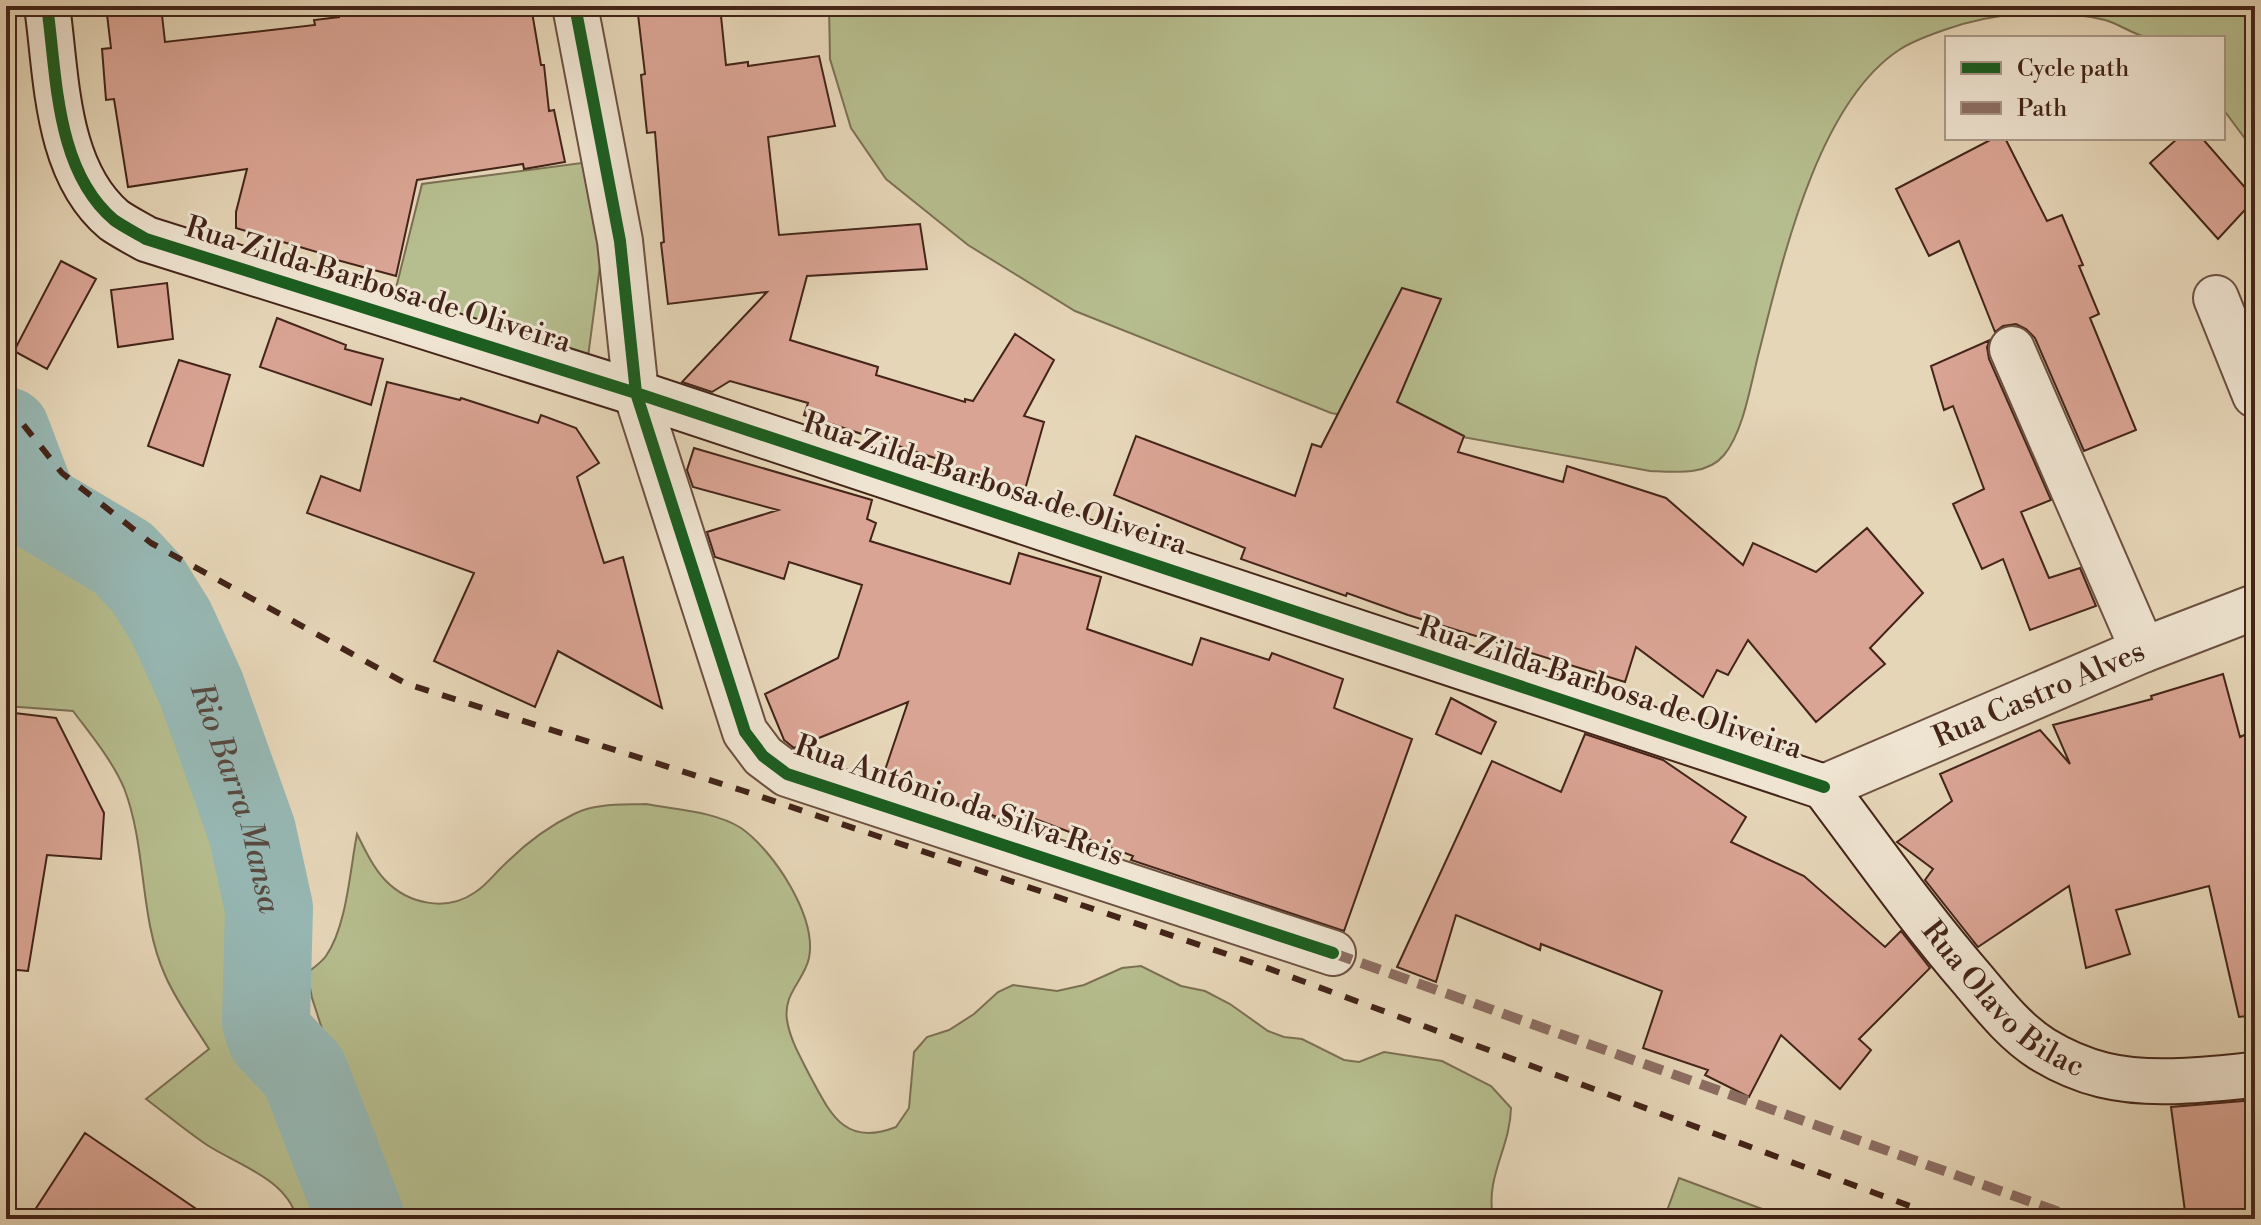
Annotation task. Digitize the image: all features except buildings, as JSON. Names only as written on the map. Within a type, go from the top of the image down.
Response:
[{"type":"street","name":"Rua Zilda Barbosa de Oliveira","points":[[47,6],[69,146],[81,177],[114,220],[146,239],[636,393],[1824,787]]},
{"type":"street","name":"Rua Antônio da Silva Reis","points":[[575,6],[620,241],[636,393],[745,732],[763,756],[787,774],[1333,953]]},
{"type":"street","points":[[2216,298],[2255,395]]},
{"type":"street","points":[[2012,349],[2143,650]]},
{"type":"street","name":"Rua Castro Alves","points":[[1824,787],[2143,650],[2255,607]]},
{"type":"street","name":"Rua Olavo Bilac","points":[[1824,787],[1944,947],[2007,1020],[2042,1049],[2092,1071],[2135,1080],[2189,1081],[2255,1075]]},
{"type":"green space","points":[[829,6],[2255,6],[2255,152],[2225,112],[2225,36],[2143,36],[2105,20],[2044,13],[1983,19],[1921,38],[1899,50],[1870,75],[1846,107],[1825,146],[1792,231],[1746,406],[1731,445],[1717,462],[1699,470],[1650,471],[1331,413],[1075,311],[968,245],[886,179],[851,128],[830,59]]},
{"type":"green space","points":[[589,162],[601,235],[588,357],[392,304],[422,184]]},
{"type":"green space","points":[[6,524],[110,577],[140,607],[168,652],[199,729],[229,825],[240,873],[242,944],[231,1011],[233,1044],[238,1060],[287,1069],[299,1088],[347,1219],[297,1219],[292,1205],[272,1183],[207,1145],[146,1099],[209,1049],[174,994],[157,953],[131,811],[114,768],[73,711],[6,706]]},
{"type":"green space","points":[[646,804],[730,822],[754,839],[779,868],[800,905],[810,942],[809,958],[788,1002],[788,1027],[825,1103],[842,1124],[852,1130],[879,1132],[896,1127],[909,1108],[914,1052],[927,1037],[949,1030],[974,1014],[998,992],[1013,985],[1057,991],[1084,985],[1122,968],[1141,966],[1181,986],[1205,991],[1230,1004],[1268,1031],[1302,1039],[1344,1060],[1359,1062],[1384,1052],[1442,1061],[1491,1086],[1511,1108],[1507,1137],[1492,1189],[1493,1219],[392,1219],[340,1084],[307,973],[326,956],[339,929],[357,834],[377,870],[394,888],[416,900],[440,904],[463,899],[478,890],[529,843],[582,810]]},
{"type":"green space","points":[[1679,1178],[1789,1219],[1664,1219]]},
{"type":"waterway","name":"Rio Barra Mansa","points":[[6,431],[31,497],[44,511],[123,558],[148,585],[171,622],[201,688],[252,831],[269,908],[266,1022],[271,1037],[304,1072],[361,1219]]},
{"type":"railway","points":[[6,403],[62,473],[151,543],[407,684],[744,791],[1259,965],[1945,1219]]},
{"type":"marked path","points":[[1333,953],[2079,1219]]},
{"type":"cycle path","points":[[47,6],[62,120],[80,175],[95,199],[114,220],[146,239],[636,393],[1824,787]]},
{"type":"cycle path","points":[[575,6],[620,241],[636,393],[745,732],[763,756],[787,774],[1333,953]]}]
